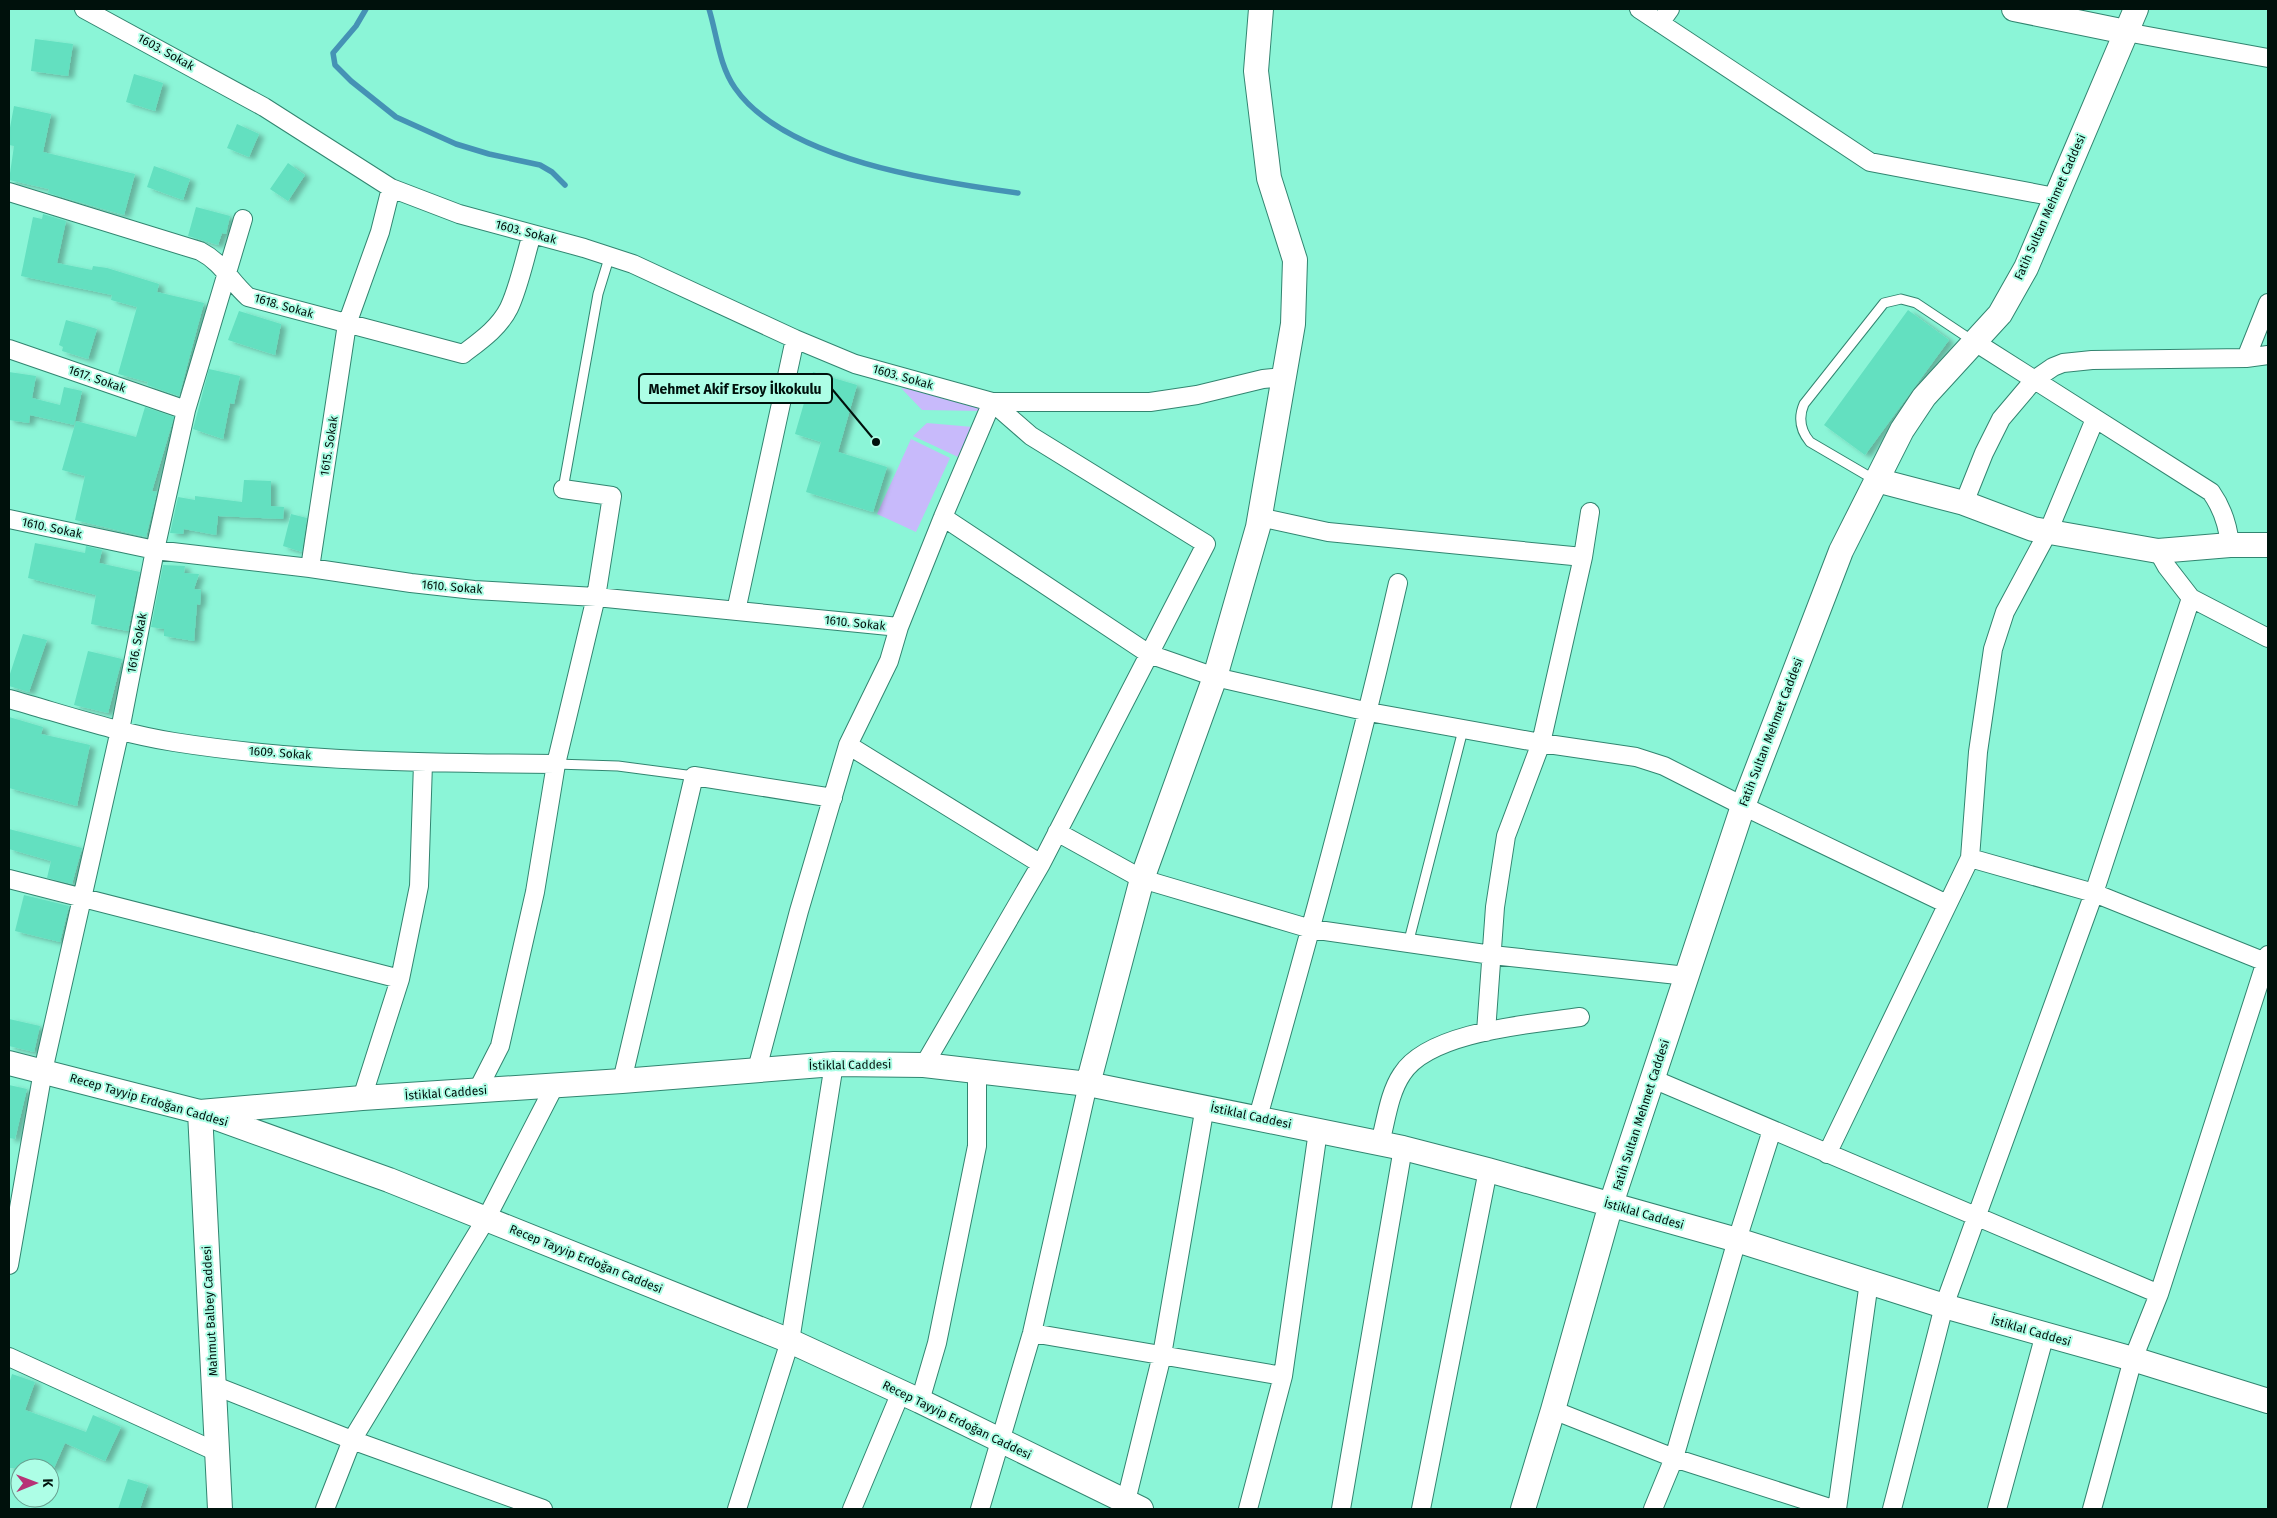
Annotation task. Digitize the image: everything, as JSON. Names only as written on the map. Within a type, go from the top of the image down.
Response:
[{"type":"street","name":"1603. Sokak","points":[[84,9],[264,107],[390,188],[459,214],[610,255],[795,339],[855,364],[992,402]]},
{"type":"street","points":[[980,1509],[1032,1333],[1088,1084],[1142,879],[1215,677],[1259,517],[1293,324],[1295,260],[1269,178],[1256,72],[1261,9]]},
{"type":"street","points":[[1639,9],[1665,16],[1870,162],[2055,196]]},
{"type":"street","points":[[2014,9],[2268,58]]},
{"type":"street","name":"Fatih Sultan Mehmet Caddesi","points":[[1523,1509],[1611,1204],[1743,806],[1837,560],[1902,430],[1924,396],[2000,314],[2026,268],[2136,9]]},
{"type":"street","name":"1615. Sokak","points":[[310,568],[347,324],[380,232],[390,188]]},
{"type":"street","name":"1618. Sokak","points":[[9,192],[200,251],[214,259],[236,286],[248,296],[462,354],[496,326],[509,308],[532,234]]},
{"type":"street","name":"1616. Sokak","points":[[9,1265],[43,1071],[120,730],[155,550],[186,410],[242,219]]},
{"type":"street","points":[[2246,358],[2268,302]]},
{"type":"street","points":[[736,611],[795,339]]},
{"type":"street","points":[[1975,342],[2211,492],[2228,524],[2230,545]]},
{"type":"street","name":"1617. Sokak","points":[[9,349],[186,410]]},
{"type":"street","points":[[1964,503],[1984,453],[2001,419],[2043,372],[2063,363],[2092,360],[2246,358],[2268,355]]},
{"type":"street","points":[[992,402],[1150,402],[1197,395],[1262,379],[1284,377]]},
{"type":"street","points":[[757,1069],[799,911],[848,745],[889,661],[899,627],[942,517],[992,402]]},
{"type":"street","points":[[924,1064],[1041,864],[1206,544],[1031,436],[992,402]]},
{"type":"street","points":[[1827,1154],[1970,858],[1978,752],[1993,649],[2005,612],[2048,532],[2095,418]]},
{"type":"street","points":[[1876,480],[1964,503],[2033,529],[2158,551],[2268,544]]},
{"type":"street","points":[[477,1091],[500,1046],[535,892],[556,764],[596,597],[612,496],[563,488]]},
{"type":"street","points":[[1486,1032],[1495,907],[1506,836],[1541,743],[1582,557],[1590,512]]},
{"type":"street","points":[[942,517],[1149,654],[1215,677],[1369,712],[1463,730],[1636,757],[1664,766],[1947,904]]},
{"type":"street","points":[[1259,517],[1328,532],[1582,557]]},
{"type":"street","name":"1610. Sokak","points":[[9,519],[155,550],[310,568],[411,583],[474,590],[596,597],[899,627]]},
{"type":"street","points":[[2158,551],[2167,567],[2191,598],[2268,638]]},
{"type":"street","points":[[1258,1117],[1369,712],[1398,583]]},
{"type":"street","points":[[1892,1509],[1944,1306],[2094,893],[2191,598]]},
{"type":"street","name":"1609. Sokak","points":[[9,699],[120,730],[172,742],[215,747],[423,762],[556,764]]},
{"type":"street","points":[[848,745],[1041,864]]},
{"type":"street","points":[[362,1098],[400,979],[419,886],[423,762]]},
{"type":"street","points":[[622,1081],[694,776],[833,798]]},
{"type":"street","points":[[1057,832],[1142,879],[1311,929],[1492,955],[1687,976]]},
{"type":"street","points":[[1970,858],[2094,893],[2268,960],[2158,1294],[2133,1359],[2092,1509]]},
{"type":"street","points":[[9,879],[400,979]]},
{"type":"street","points":[[1341,1509],[1391,1146],[1397,1082],[1410,1063],[1434,1047],[1486,1032],[1580,1016]]},
{"type":"street","name":"Recep Tayyip Erdoğan Caddesi","points":[[9,1063],[200,1112],[389,1180],[790,1341],[911,1397],[1130,1507]]},
{"type":"street","points":[[737,1509],[790,1341],[834,1064]]},
{"type":"street","name":"İstiklal Caddesi","points":[[200,1112],[362,1098],[622,1081],[834,1064],[924,1064],[1088,1084],[1258,1117],[1391,1146],[1488,1170],[1737,1240],[1944,1306],[2133,1359],[2268,1401]]},
{"type":"street","points":[[852,1509],[911,1397],[936,1343],[977,1146],[977,1070]]},
{"type":"street","points":[[1653,1079],[2158,1294]]},
{"type":"street","points":[[325,1509],[352,1440],[486,1219],[555,1085]]},
{"type":"street","points":[[1130,1507],[1162,1355],[1205,1106]]},
{"type":"street","name":"Mahmut Balbey Caddesi","points":[[200,1112],[220,1509]]},
{"type":"street","points":[[1248,1509],[1282,1376],[1318,1130]]},
{"type":"street","points":[[1653,1509],[1674,1458],[1737,1240],[1772,1130]]},
{"type":"street","points":[[1420,1509],[1488,1170]]},
{"type":"street","points":[[1837,1509],[1869,1282]]},
{"type":"street","points":[[1032,1333],[1282,1376]]},
{"type":"street","points":[[1997,1509],[2045,1334]]},
{"type":"street","points":[[9,1357],[217,1452]]},
{"type":"street","points":[[213,1385],[352,1440],[537,1508]]},
{"type":"street","points":[[1553,1410],[1674,1458],[1833,1509]]},
{"type":"lane","points":[[563,488],[598,294],[610,255]]},
{"type":"lane","points":[[1876,480],[1810,442],[1805,435],[1800,420],[1804,404],[1884,303],[1902,299],[1916,303],[1975,342]]},
{"type":"lane","points":[[1408,944],[1463,730]]},
{"type":"lane","points":[[556,764],[618,766],[694,776]]},
{"type":"shaded area","points":[[901,388],[986,402],[981,411],[922,410]]},
{"type":"shaded area","points":[[927,423],[973,427],[958,457],[913,436]]},
{"type":"shaded area","points":[[911,439],[950,458],[916,532],[877,514]]},
{"type":"building","points":[[35,39],[73,44],[68,76],[31,71]]},
{"type":"building","points":[[134,74],[163,83],[155,111],[126,102]]},
{"type":"building","points":[[14,106],[51,114],[43,152],[135,174],[124,215],[48,193],[49,189],[9,180],[14,146],[9,145],[9,133]]},
{"type":"building","points":[[237,124],[259,134],[249,157],[227,148]]},
{"type":"building","points":[[288,163],[305,175],[288,201],[270,189]]},
{"type":"building","points":[[154,166],[190,179],[183,200],[147,187]]},
{"type":"building","points":[[196,207],[230,216],[226,234],[222,233],[218,245],[188,236]]},
{"type":"building","points":[[43,214],[66,221],[57,263],[92,270],[93,266],[107,268],[159,284],[157,292],[204,303],[179,396],[147,385],[148,382],[118,374],[137,307],[111,300],[112,295],[21,276],[33,217],[42,219]]},
{"type":"building","points":[[1908,310],[1949,340],[1865,455],[1824,425]]},
{"type":"building","points":[[239,311],[281,324],[275,355],[228,340]]},
{"type":"building","points":[[66,320],[97,329],[88,359],[62,351],[63,347],[59,345]]},
{"type":"building","points":[[209,369],[240,376],[234,404],[230,403],[223,439],[193,429]]},
{"type":"building","points":[[9,372],[36,376],[32,398],[60,405],[64,387],[82,391],[74,425],[30,415],[29,423],[9,420]]},
{"type":"building","points":[[813,372],[857,385],[838,452],[887,467],[873,512],[806,492],[821,442],[795,434]]},
{"type":"building","points":[[145,407],[174,417],[152,491],[157,492],[146,537],[75,520],[85,476],[62,470],[76,421],[136,437]]},
{"type":"building","points":[[244,480],[271,481],[271,506],[284,507],[283,519],[218,516],[216,535],[184,529],[183,534],[170,533],[178,497],[195,500],[195,496],[242,502]]},
{"type":"building","points":[[291,514],[307,518],[302,552],[283,546]]},
{"type":"building","points":[[35,543],[85,553],[86,546],[102,550],[99,563],[140,572],[128,631],[91,624],[96,595],[28,578]]},
{"type":"building","points":[[163,565],[185,566],[184,573],[199,574],[194,589],[201,590],[200,605],[197,604],[194,641],[164,636],[164,629],[151,627]]},
{"type":"building","points":[[23,634],[47,640],[29,692],[9,686],[9,677]]},
{"type":"building","points":[[88,651],[122,659],[108,713],[74,705]]},
{"type":"building","points":[[9,717],[43,727],[41,734],[90,745],[77,806],[9,788]]},
{"type":"building","points":[[9,829],[82,848],[72,884],[47,878],[51,861],[9,849]]},
{"type":"building","points":[[24,895],[69,906],[60,942],[15,931]]},
{"type":"building","points":[[9,1019],[40,1026],[34,1052],[9,1046]]},
{"type":"building","points":[[9,1085],[27,1089],[15,1139],[9,1138]]},
{"type":"building","points":[[12,1374],[35,1382],[25,1410],[86,1432],[93,1415],[121,1427],[105,1461],[65,1443],[58,1458],[10,1458],[9,1468],[9,1384]]},
{"type":"building","points":[[128,1479],[148,1485],[140,1509],[118,1509]]},
{"type":"waterway","points":[[366,9],[356,26],[333,53],[335,65],[351,81],[396,117],[456,144],[489,154],[540,165],[552,172],[565,185]]},
{"type":"waterway","points":[[709,9],[725,70],[735,88],[758,113],[789,133],[825,150],[906,174],[1018,193]]},
{"type":"place","name":"Mehmet Akif Ersoy İlkokulu","points":[[876,442]]}]
